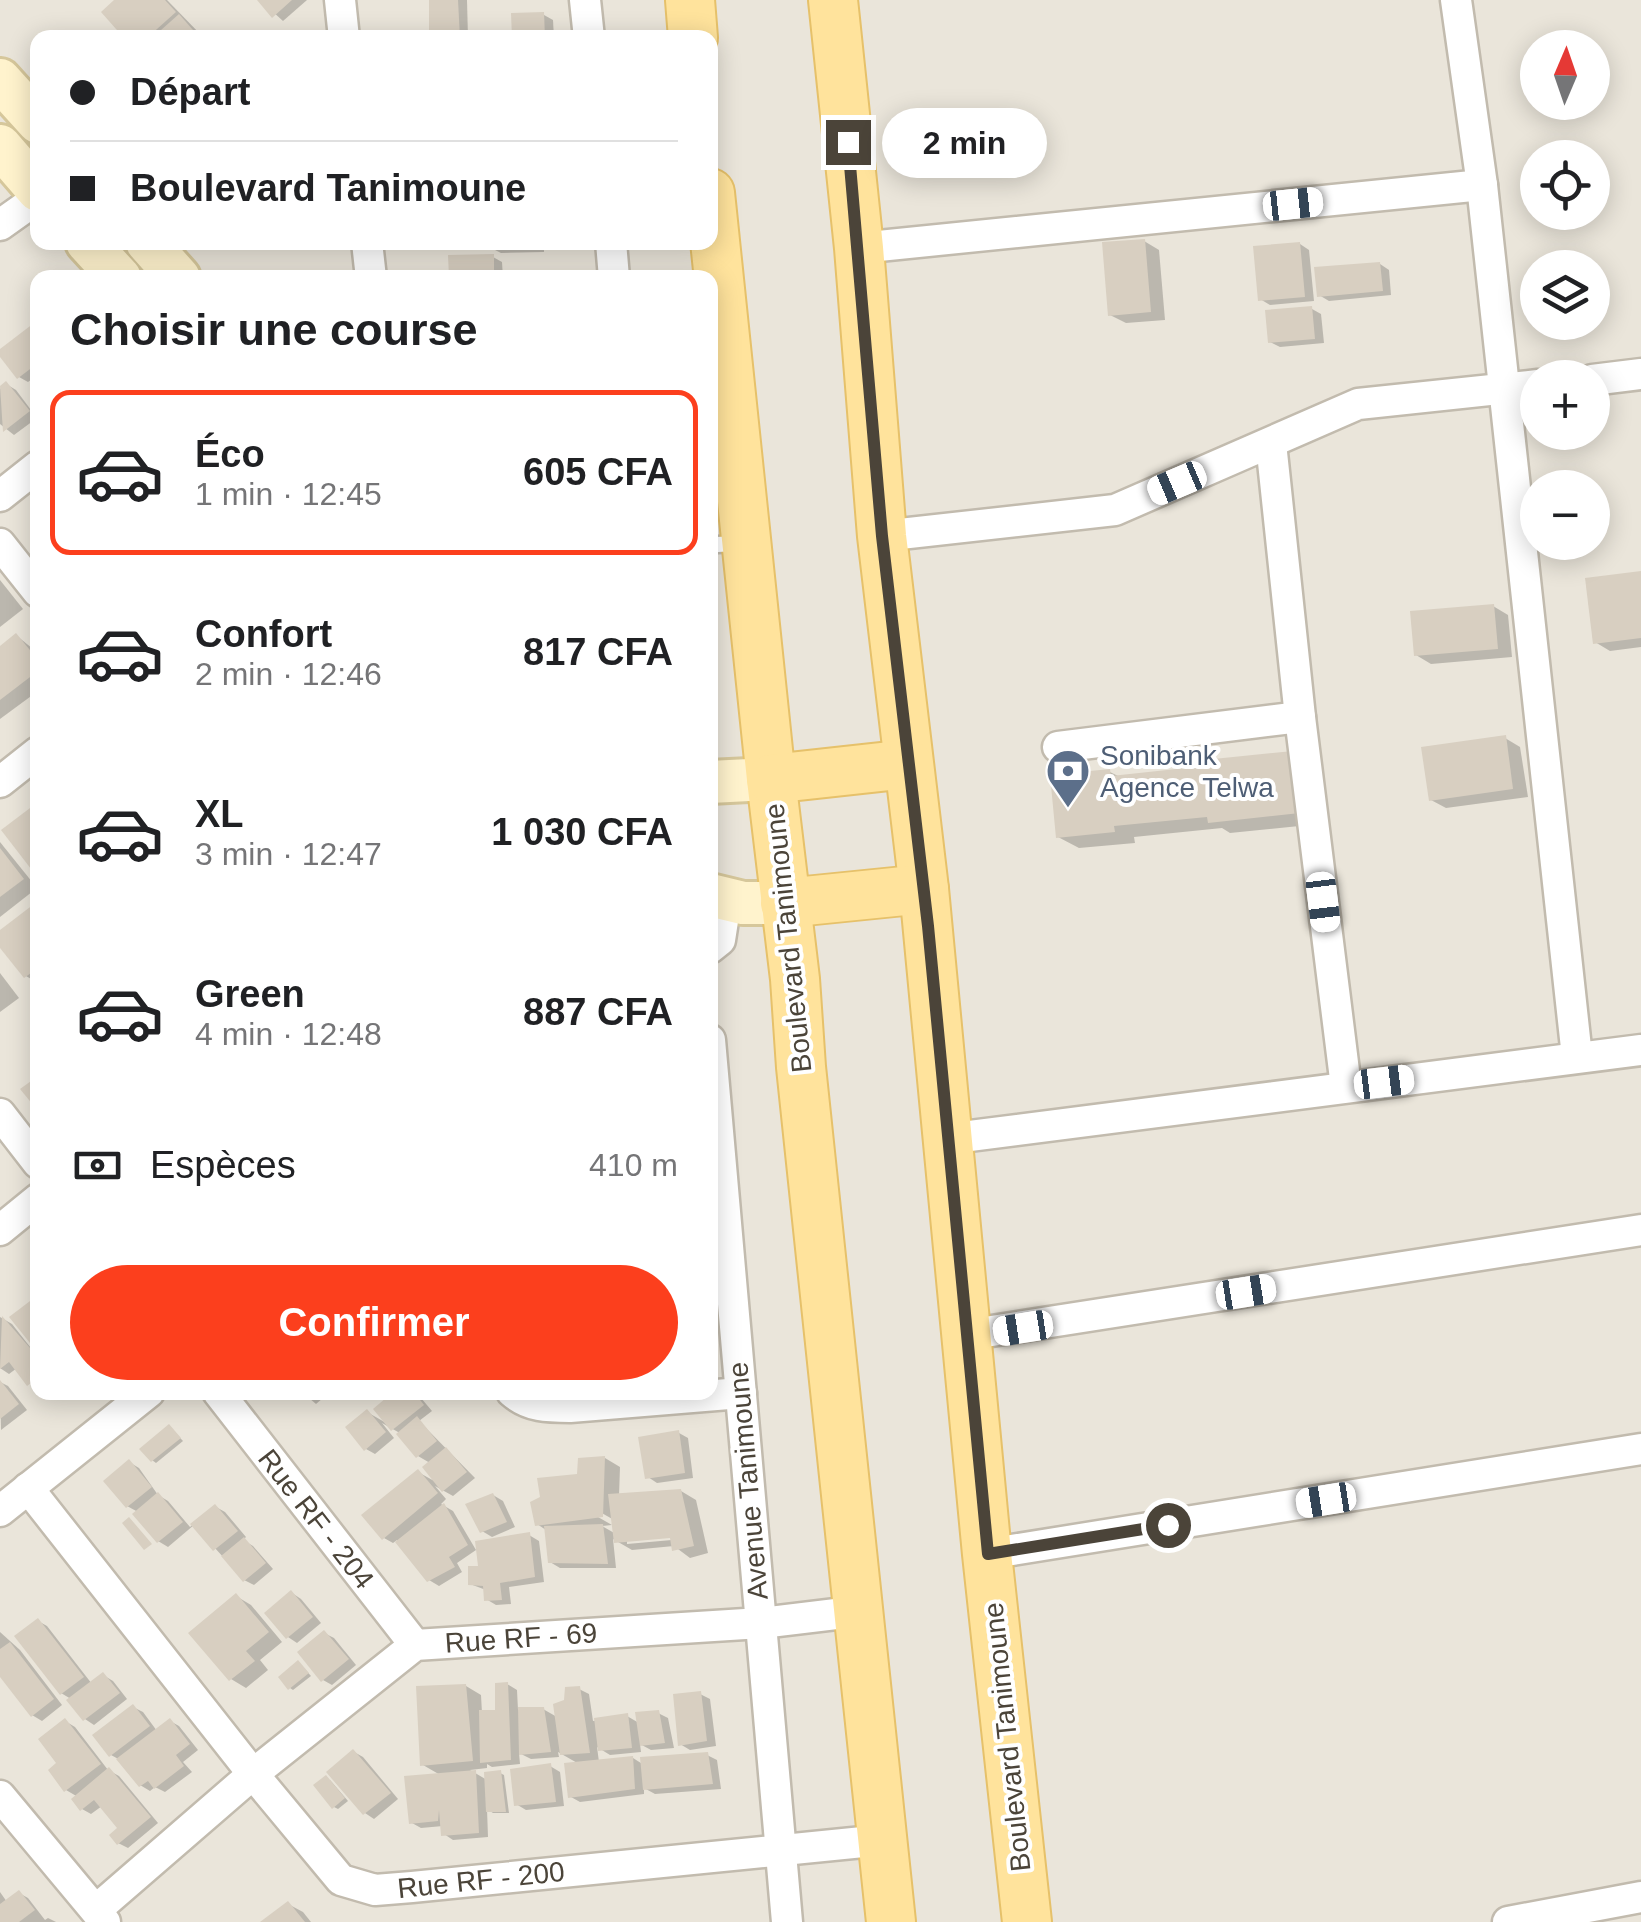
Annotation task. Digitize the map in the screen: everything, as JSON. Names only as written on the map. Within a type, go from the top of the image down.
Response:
[{"type":"main road","points":[[690,0],[693,30]]},
{"type":"main road","name":"Boulevard Tanimoune","points":[[833,0],[859,248],[882,536],[924,889],[1027,1922]]},
{"type":"main road","points":[[0,80],[30,113]]},
{"type":"main road","points":[[0,146],[30,181]]},
{"type":"main road","points":[[94,250],[113,270]]},
{"type":"main road","points":[[154,250],[171,270]]},
{"type":"main road","name":"Boulevard Tanimoune","points":[[718,349],[728,544],[771,779],[891,1922]]},
{"type":"main road","points":[[718,782],[908,764]]},
{"type":"main road","points":[[718,898],[785,903],[924,889]]},
{"type":"street","points":[[340,0],[343,30]]},
{"type":"street","points":[[585,0],[588,30]]},
{"type":"street","points":[[1456,0],[1482,186],[1577,1056]]},
{"type":"street","points":[[859,248],[1482,186]]},
{"type":"street","points":[[0,225],[30,204]]},
{"type":"street","points":[[1610,378],[1641,374]]},
{"type":"street","points":[[882,536],[1115,510],[1358,404],[1520,388]]},
{"type":"street","points":[[1271,442],[1346,1087]]},
{"type":"street","points":[[0,496],[30,472]]},
{"type":"street","points":[[0,544],[30,582]]},
{"type":"street","points":[[1058,746],[1300,717]]},
{"type":"street","points":[[0,782],[30,758]]},
{"type":"street","points":[[718,898],[718,942]]},
{"type":"street","points":[[946,1139],[1641,1050]]},
{"type":"street","points":[[0,1114],[30,1153]]},
{"type":"street","name":"Avenue Tanimoune","points":[[718,1131],[787,1922]]},
{"type":"street","points":[[0,1230],[30,1206]]},
{"type":"street","points":[[966,1335],[1641,1230]]},
{"type":"street","points":[[718,1395],[741,1393]]},
{"type":"street","points":[[0,1511],[139,1400]]},
{"type":"street","name":"Rue RF - 204","points":[[224,1400],[415,1645]]},
{"type":"street","points":[[520,1400],[542,1408],[648,1400]]},
{"type":"street","points":[[988,1554],[1641,1450]]},
{"type":"street","name":"Rue RF - 200","points":[[28,1488],[341,1880],[375,1890],[883,1840]]},
{"type":"street","name":"Rue RF - 69","points":[[100,1916],[253,1774],[415,1645],[761,1622],[860,1611]]},
{"type":"street","points":[[0,1796],[100,1916]]},
{"type":"street","points":[[1508,1922],[1641,1896]]},
{"type":"shaded area","points":[[0,0],[1641,0],[1641,1922],[0,1922]]},
{"type":"building","points":[[114,0],[165,0],[176,12],[156,30],[117,30],[101,12]]},
{"type":"building","points":[[257,0],[292,0],[272,18]]},
{"type":"building","points":[[429,0],[458,0],[460,30],[429,30]]},
{"type":"building","points":[[544,12],[545,30],[512,30],[511,13]]},
{"type":"building","points":[[179,14],[193,30],[161,30]]},
{"type":"building","points":[[1145,239],[1151,312],[1108,316],[1102,242]]},
{"type":"building","points":[[1300,242],[1305,297],[1258,301],[1253,246]]},
{"type":"building","points":[[494,254],[494,270],[449,270],[448,255]]},
{"type":"building","points":[[1380,262],[1383,291],[1317,297],[1314,267]]},
{"type":"building","points":[[1312,306],[1315,339],[1268,343],[1265,310]]},
{"type":"building","points":[[30,326],[30,369],[17,379],[0,357],[0,349]]},
{"type":"building","points":[[6,381],[30,411],[3,432],[0,386]]},
{"type":"building","points":[[1641,571],[1641,638],[1593,644],[1585,578]]},
{"type":"building","points":[[1494,604],[1498,649],[1414,656],[1410,611]]},
{"type":"building","points":[[16,633],[30,650],[30,677],[0,700],[0,646]]},
{"type":"building","points":[[1506,735],[1513,789],[1429,801],[1421,747]]},
{"type":"building","points":[[1293,751],[1300,813],[1208,823],[1207,817],[1114,826],[1115,832],[1056,838],[1050,775],[1110,769],[1111,776],[1195,767],[1194,761]]},
{"type":"building","points":[[30,808],[30,868],[1,830]]},
{"type":"building","points":[[0,848],[24,879],[0,897]]},
{"type":"building","points":[[30,907],[30,974],[24,978],[0,948],[0,930]]},
{"type":"building","points":[[30,1082],[30,1101],[20,1089]]},
{"type":"building","points":[[30,1301],[30,1343],[9,1317]]},
{"type":"building","points":[[2,1316],[30,1348],[30,1384],[27,1386],[9,1362],[0,1369]]},
{"type":"building","points":[[0,1380],[19,1404],[0,1419]]},
{"type":"building","points":[[384,1400],[420,1400],[424,1405],[391,1431],[373,1409]]},
{"type":"building","points":[[367,1409],[386,1432],[364,1451],[345,1427]]},
{"type":"building","points":[[417,1416],[437,1441],[416,1458],[396,1434]]},
{"type":"building","points":[[169,1424],[181,1438],[151,1462],[139,1449]]},
{"type":"building","points":[[679,1430],[685,1473],[645,1479],[638,1437]]},
{"type":"building","points":[[446,1447],[467,1472],[442,1492],[422,1467]]},
{"type":"building","points":[[605,1456],[603,1517],[535,1526],[530,1502],[540,1497],[537,1478],[577,1474],[578,1458]]},
{"type":"building","points":[[129,1459],[152,1487],[126,1508],[103,1481]]},
{"type":"building","points":[[418,1469],[438,1493],[382,1540],[361,1515]]},
{"type":"building","points":[[681,1489],[694,1546],[672,1551],[670,1538],[614,1543],[608,1494]]},
{"type":"building","points":[[158,1492],[183,1522],[157,1543],[132,1514]]},
{"type":"building","points":[[493,1493],[507,1522],[480,1533],[465,1504]]},
{"type":"building","points":[[444,1503],[468,1545],[449,1557],[455,1567],[427,1582],[395,1542]]},
{"type":"building","points":[[215,1504],[238,1531],[213,1551],[190,1524]]},
{"type":"building","points":[[129,1517],[152,1544],[144,1550],[122,1523]]},
{"type":"building","points":[[603,1524],[608,1564],[548,1563],[544,1526]]},
{"type":"building","points":[[530,1532],[535,1577],[500,1583],[502,1600],[484,1601],[483,1586],[468,1585],[468,1566],[478,1566],[475,1541]]},
{"type":"building","points":[[244,1537],[266,1563],[243,1582],[221,1556]]},
{"type":"building","points":[[291,1590],[313,1617],[286,1639],[264,1613]]},
{"type":"building","points":[[236,1593],[269,1632],[246,1651],[255,1661],[229,1681],[188,1633]]},
{"type":"building","points":[[38,1618],[84,1677],[60,1695],[14,1636]]},
{"type":"building","points":[[324,1630],[349,1659],[321,1682],[297,1652]]},
{"type":"building","points":[[10,1642],[54,1699],[31,1717],[0,1677],[0,1649]]},
{"type":"building","points":[[298,1660],[309,1673],[288,1690],[278,1677]]},
{"type":"building","points":[[103,1672],[120,1693],[83,1721],[66,1700]]},
{"type":"building","points":[[508,1682],[511,1760],[480,1763],[479,1710],[495,1710],[495,1683]]},
{"type":"building","points":[[466,1684],[473,1761],[420,1766],[416,1686]]},
{"type":"building","points":[[580,1686],[590,1753],[560,1755],[553,1704],[564,1700],[565,1687]]},
{"type":"building","points":[[701,1691],[707,1741],[678,1746],[673,1694]]},
{"type":"building","points":[[133,1704],[150,1726],[109,1757],[92,1735]]},
{"type":"building","points":[[518,1707],[544,1707],[551,1752],[519,1755]]},
{"type":"building","points":[[659,1710],[665,1743],[640,1746],[635,1712]]},
{"type":"building","points":[[628,1713],[632,1748],[598,1751],[594,1718]]},
{"type":"building","points":[[65,1718],[101,1764],[64,1792],[48,1770],[56,1763],[38,1739]]},
{"type":"building","points":[[170,1718],[190,1744],[176,1755],[184,1766],[154,1789],[148,1781],[139,1787],[116,1759]]},
{"type":"building","points":[[353,1749],[391,1793],[363,1815],[326,1772]]},
{"type":"building","points":[[708,1752],[713,1784],[643,1790],[640,1757]]},
{"type":"building","points":[[633,1756],[635,1789],[568,1798],[564,1763]]},
{"type":"building","points":[[551,1763],[556,1802],[514,1806],[510,1769]]},
{"type":"building","points":[[109,1767],[151,1817],[117,1845],[109,1835],[117,1828],[94,1800],[80,1811],[71,1799]]},
{"type":"building","points":[[476,1770],[479,1833],[441,1836],[439,1810],[438,1821],[409,1824],[404,1776]]},
{"type":"building","points":[[501,1770],[506,1812],[486,1812],[484,1772]]},
{"type":"building","points":[[326,1775],[345,1798],[332,1809],[313,1785]]},
{"type":"building","points":[[19,1890],[35,1910],[19,1922],[0,1922],[0,1904]]},
{"type":"building","points":[[288,1901],[305,1922],[260,1922]]},
{"type":"place","name":"Sonibank Agence Telwa","points":[[1068,809]]},
{"type":"route","points":[[848,142],[882,536],[928,926],[988,1554],[1168,1525]]}]
